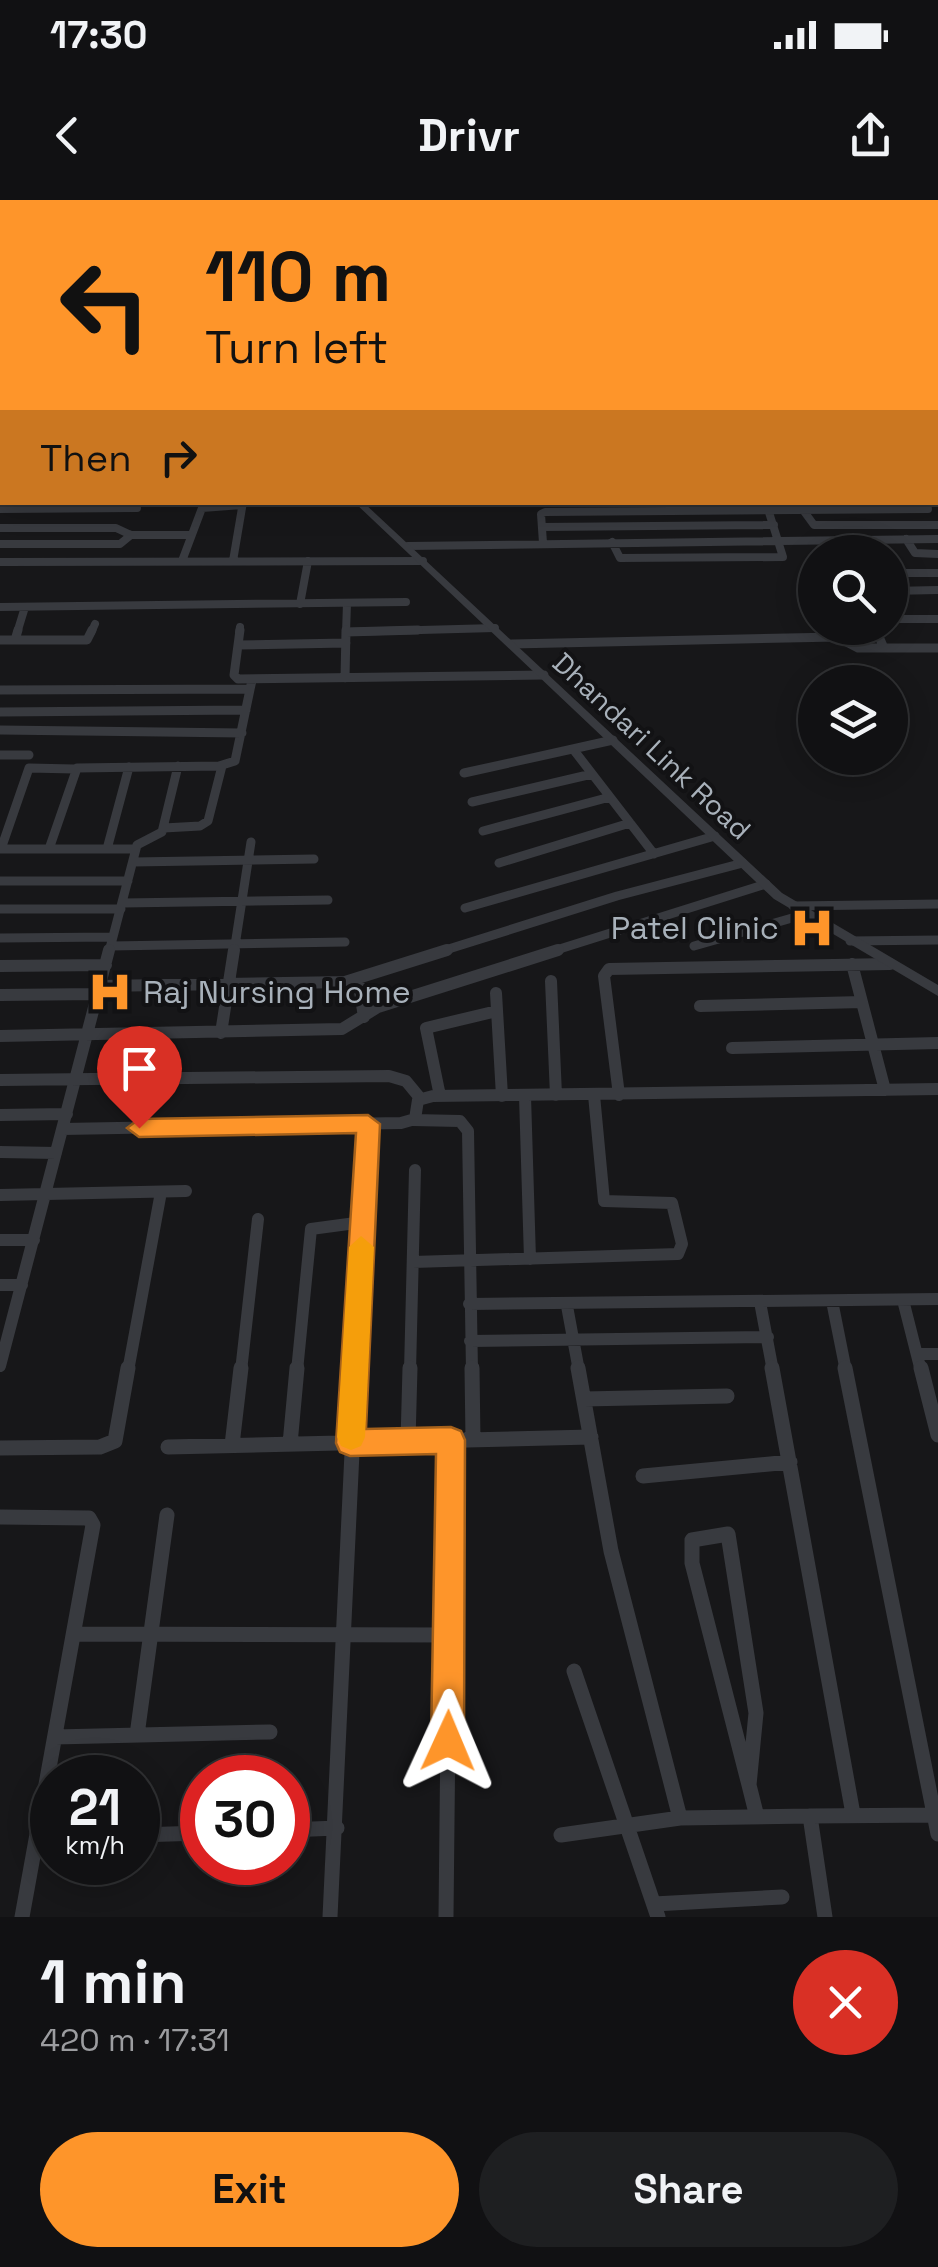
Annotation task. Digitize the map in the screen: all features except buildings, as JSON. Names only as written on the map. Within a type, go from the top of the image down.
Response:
[{"type":"street","points":[[182,561],[202,508],[232,505]]},
{"type":"street","points":[[234,561],[242,505]]},
{"type":"street","name":"Dhandari Link Road","points":[[361,505],[766,884],[793,906],[850,941],[937,988]]},
{"type":"street","points":[[543,542],[545,512],[767,506],[933,517]]},
{"type":"street","points":[[612,542],[620,558],[783,557],[767,506]]},
{"type":"street","points":[[6,507],[137,508]]},
{"type":"street","points":[[804,510],[814,525],[933,517]]},
{"type":"street","points":[[542,528],[774,525]]},
{"type":"street","points":[[0,528],[122,528],[131,535],[190,535]]},
{"type":"street","points":[[26,544],[33,528]]},
{"type":"street","points":[[0,544],[120,544],[131,535]]},
{"type":"street","points":[[908,540],[938,539]]},
{"type":"street","points":[[408,546],[798,540]]},
{"type":"street","points":[[908,543],[915,553],[938,554]]},
{"type":"street","points":[[0,562],[424,560]]},
{"type":"street","points":[[300,604],[308,561]]},
{"type":"street","points":[[908,574],[938,573]]},
{"type":"street","points":[[908,591],[938,590]]},
{"type":"street","points":[[0,607],[406,602]]},
{"type":"street","points":[[345,678],[348,603]]},
{"type":"street","points":[[15,640],[25,607]]},
{"type":"street","points":[[908,619],[938,619]]},
{"type":"street","points":[[0,640],[87,640],[94,624]]},
{"type":"street","points":[[240,628],[236,678],[251,684]]},
{"type":"street","points":[[238,645],[494,628]]},
{"type":"street","points":[[512,644],[798,634]]},
{"type":"street","points":[[852,645],[938,648]]},
{"type":"street","points":[[0,690],[544,675]]},
{"type":"street","points":[[251,684],[238,756],[222,766],[28,768],[1,849],[108,849],[134,856],[314,859]]},
{"type":"street","points":[[0,712],[246,710]]},
{"type":"street","points":[[0,730],[242,733]]},
{"type":"street","points":[[464,773],[614,740]]},
{"type":"street","points":[[573,750],[654,854]]},
{"type":"street","points":[[0,755],[29,755]]},
{"type":"street","points":[[0,1366],[4,1334],[34,1240],[134,856],[140,840],[158,835],[164,828],[178,766]]},
{"type":"street","points":[[164,828],[208,822],[222,766]]},
{"type":"street","points":[[108,849],[129,767]]},
{"type":"street","points":[[49,849],[74,769]]},
{"type":"street","points":[[472,802],[592,774]]},
{"type":"street","points":[[482,831],[610,797]]},
{"type":"street","points":[[499,863],[630,823]]},
{"type":"street","points":[[465,908],[715,836]]},
{"type":"street","points":[[221,1032],[251,842]]},
{"type":"street","points":[[0,995],[358,978],[618,896],[743,862]]},
{"type":"street","points":[[0,881],[128,881]]},
{"type":"street","points":[[0,1036],[349,1027],[378,1008],[766,884]]},
{"type":"street","points":[[0,909],[328,900]]},
{"type":"street","points":[[793,906],[938,904]]},
{"type":"street","points":[[694,946],[806,914]]},
{"type":"street","points":[[1,938],[236,944],[346,942]]},
{"type":"street","points":[[850,941],[938,940]]},
{"type":"street","points":[[852,964],[885,1090]]},
{"type":"street","points":[[619,1094],[604,976],[610,969],[890,964]]},
{"type":"street","points":[[0,966],[106,965]]},
{"type":"street","points":[[358,978],[364,1016]]},
{"type":"street","points":[[551,981],[556,1095]]},
{"type":"street","points":[[496,992],[502,1096]]},
{"type":"street","points":[[700,1006],[862,1002]]},
{"type":"street","points":[[440,1096],[426,1028],[497,1011]]},
{"type":"street","points":[[732,1048],[938,1043]]},
{"type":"street","points":[[0,1080],[389,1076],[406,1081],[420,1098]]},
{"type":"street","points":[[420,1098],[938,1089]]},
{"type":"street","points":[[413,1262],[674,1256],[680,1251],[678,1211],[672,1203],[604,1201],[594,1095]]},
{"type":"street","points":[[524,1096],[530,1259]]},
{"type":"street","points":[[413,1120],[420,1098]]},
{"type":"street","points":[[0,1115],[66,1114]]},
{"type":"street","points":[[63,1130],[413,1120],[460,1122],[467,1126],[473,1440]]},
{"type":"street","points":[[330,1917],[368,1124]]},
{"type":"street","points":[[0,1152],[56,1153]]},
{"type":"street","points":[[408,1442],[415,1170]]},
{"type":"street","points":[[0,1194],[186,1191]]},
{"type":"street","points":[[0,1448],[100,1447],[116,1441],[160,1192]]},
{"type":"street","points":[[232,1445],[258,1219]]},
{"type":"street","points":[[290,1444],[310,1228],[363,1222]]},
{"type":"street","points":[[0,1240],[34,1240]]},
{"type":"street","points":[[0,1285],[22,1284]]},
{"type":"street","points":[[903,1300],[938,1435]]},
{"type":"street","points":[[469,1304],[938,1300]]},
{"type":"street","points":[[561,1835],[627,1822],[680,1818],[853,1814],[937,1822],[832,1301]]},
{"type":"street","points":[[760,1302],[853,1814]]},
{"type":"street","points":[[567,1306],[611,1551],[680,1818]]},
{"type":"street","points":[[470,1341],[768,1337]]},
{"type":"street","points":[[916,1354],[938,1354]]},
{"type":"street","points":[[584,1399],[727,1396]]},
{"type":"street","points":[[168,1446],[591,1437]]},
{"type":"street","points":[[446,1917],[451,1440]]},
{"type":"street","points":[[643,1476],[790,1462]]},
{"type":"street","points":[[137,1735],[167,1515]]},
{"type":"street","points":[[0,1517],[89,1518],[92,1533],[53,1755]]},
{"type":"street","points":[[749,1785],[756,1712],[734,1552],[728,1534],[711,1534],[692,1540],[692,1563],[749,1785],[758,1817]]},
{"type":"street","points":[[74,1634],[448,1635]]},
{"type":"street","points":[[574,1671],[656,1911],[782,1898]]},
{"type":"street","points":[[55,1737],[270,1732]]},
{"type":"street","points":[[810,1816],[825,1917]]},
{"type":"street","points":[[310,1829],[337,1828]]},
{"type":"street","points":[[22,1917],[31,1885]]},
{"type":"slow traffic","points":[[351,1437],[361,1247]]},
{"type":"place","name":"Patel Clinic","points":[[812,928]]},
{"type":"place","name":"Raj Nursing Home","points":[[110,992]]},
{"type":"route","points":[[139,1128],[368,1124],[350,1443],[451,1440],[448,1741]]}]
